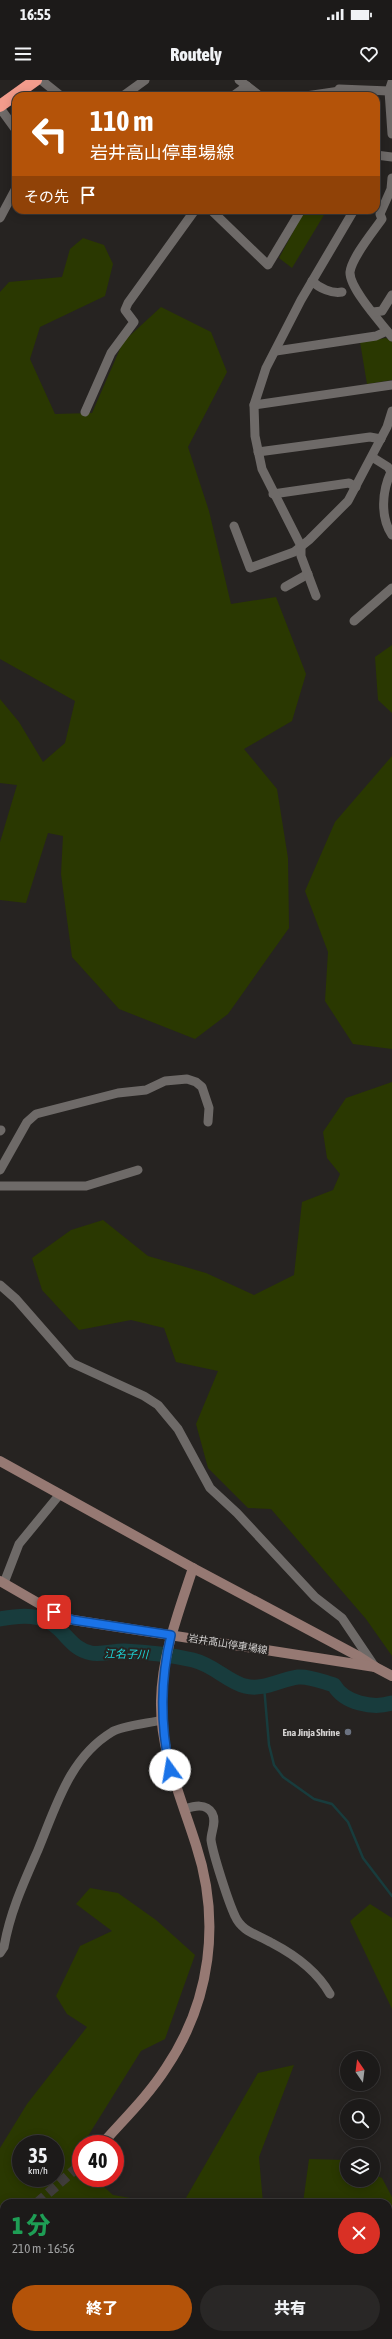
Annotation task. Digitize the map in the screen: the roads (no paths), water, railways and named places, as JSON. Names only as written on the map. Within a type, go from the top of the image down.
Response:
[{"type":"highway","points":[[20,92],[36,80]]},
{"type":"highway","points":[[0,107],[12,98]]},
{"type":"street","points":[[36,80],[55,92]]},
{"type":"street","points":[[128,92],[145,80]]},
{"type":"street","points":[[239,80],[255,92]]},
{"type":"street","points":[[334,80],[340,92],[390,87],[392,134]]},
{"type":"street","points":[[239,92],[247,86]]},
{"type":"street","points":[[0,107],[12,124]]},
{"type":"street","points":[[380,156],[392,157]]},
{"type":"street","points":[[276,351],[390,334],[355,286],[350,272],[355,259],[382,219],[380,214],[391,189],[392,178]]},
{"type":"street","points":[[0,218],[12,196]]},
{"type":"street","points":[[85,412],[111,353],[134,322],[125,310],[128,303],[193,214]]},
{"type":"street","points":[[215,214],[268,265],[299,214]]},
{"type":"street","points":[[316,596],[301,556],[301,546],[273,494],[262,469],[255,436],[254,405],[260,382],[312,281],[352,214]]},
{"type":"street","points":[[312,281],[317,286],[337,293],[342,292]]},
{"type":"street","points":[[373,312],[382,311],[392,295]]},
{"type":"street","points":[[254,405],[392,385]]},
{"type":"street","points":[[234,526],[250,568],[294,552],[344,506],[381,439],[392,411]]},
{"type":"street","points":[[258,452],[370,437],[381,439]]},
{"type":"street","points":[[372,456],[388,467],[392,472],[385,485],[385,520],[392,535]]},
{"type":"street","points":[[273,494],[350,483],[356,486]]},
{"type":"street","points":[[285,587],[308,574]]},
{"type":"street","points":[[354,621],[392,588]]},
{"type":"street","points":[[0,1170],[27,1122],[36,1114],[118,1093],[146,1090],[165,1081],[187,1080],[199,1084],[203,1089],[209,1108],[208,1122]]},
{"type":"street","points":[[0,1186],[86,1186],[138,1170]]},
{"type":"street","points":[[0,1285],[16,1300],[72,1363],[144,1396],[158,1405],[178,1429],[210,1488],[237,1513],[315,1597],[345,1621],[375,1667]]},
{"type":"street","points":[[0,1461],[193,1568],[358,1656],[375,1667]]},
{"type":"street","points":[[2,1582],[19,1544],[60,1494]]},
{"type":"street","points":[[110,2135],[150,2090],[166,2068],[186,2033],[201,1993],[208,1951],[210,1912],[206,1878],[185,1809],[170,1770],[162,1720],[161,1701],[167,1650],[193,1568]]},
{"type":"street","name":"岩井高山停車場線","points":[[2,1582],[64,1618],[375,1667],[392,1676]]},
{"type":"street","points":[[0,1953],[4,1947],[21,1887],[58,1799],[72,1772],[94,1746],[113,1731],[162,1720]]},
{"type":"street","points":[[185,1809],[199,1806],[208,1809],[212,1813],[214,1822],[212,1844],[233,1912],[242,1928],[272,1943],[300,1960],[314,1973],[330,1994]]},
{"type":"waterway","name":"江名子川","points":[[0,1619],[24,1616],[39,1618],[53,1624],[77,1647],[86,1652],[99,1654],[133,1651],[185,1658],[201,1662],[239,1684],[252,1687],[265,1686],[292,1678],[307,1677],[334,1685],[345,1696],[360,1703],[368,1705],[384,1705],[392,1703]]},
{"type":"waterway","points":[[264,1686],[269,1745],[274,1765],[283,1777],[314,1799],[332,1804],[348,1822],[363,1858],[392,1896]]},
{"type":"tunnel","points":[[42,2199],[72,2172]]},
{"type":"place","name":"Ena Jinja Shrine","points":[[348,1732]]}]
